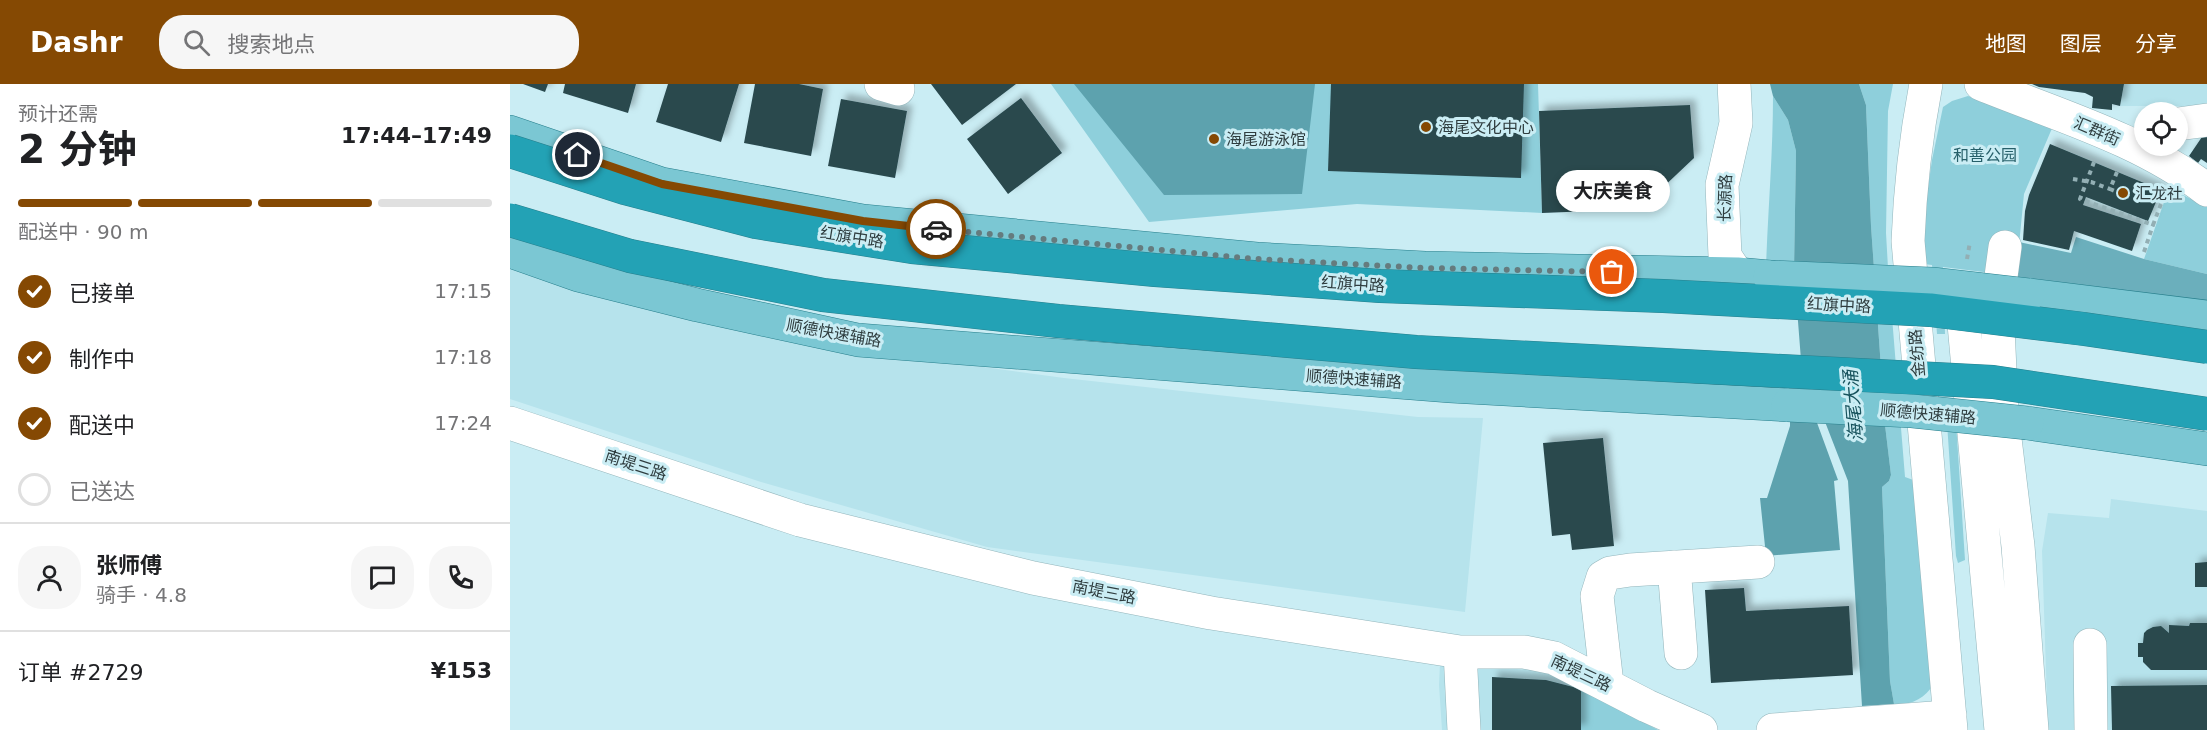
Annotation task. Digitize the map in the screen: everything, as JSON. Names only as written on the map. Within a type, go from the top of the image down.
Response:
[{"type":"highway","name":"红旗中路","points":[[510,151],[625,188],[756,222],[912,247],[1155,270],[1380,286],[1663,296],[1930,310],[2085,328],[2207,347]]},
{"type":"highway","points":[[510,220],[630,256],[835,297],[1058,321],[1416,352],[1993,382],[2207,414]]},
{"type":"main road","points":[[510,132],[662,184],[863,221],[1257,259],[1425,268],[1737,274],[1932,284],[2207,317]]},
{"type":"main road","name":"顺德快速辅路","points":[[510,250],[589,278],[698,305],[858,340],[1450,386],[2000,415],[2207,449]]},
{"type":"street","points":[[881,84],[898,89],[895,84]]},
{"type":"street","name":"长源路","points":[[1734,84],[1736,123],[1722,185],[1725,256],[1737,274]]},
{"type":"street","name":"金纺路","points":[[1926,84],[1920,110],[1912,172],[1908,241],[1938,580],[1945,721]]},
{"type":"street","name":"汇群街","points":[[1981,84],[2107,154],[2165,162],[2207,190]]},
{"type":"street","points":[[2188,123],[2207,120]]},
{"type":"street","points":[[2107,154],[2134,136]]},
{"type":"street","points":[[2001,730],[1988,579],[2000,415],[1997,306],[2005,248]]},
{"type":"street","points":[[1962,302],[2000,415],[2018,546],[2032,730]]},
{"type":"street","name":"南堤三路","points":[[510,423],[800,520],[1033,578],[1211,613],[1460,652],[1524,652],[1554,658],[1647,706],[1701,730]]},
{"type":"street","points":[[1606,684],[1597,596],[1603,577],[1611,573],[1630,570],[1758,562]]},
{"type":"street","points":[[1674,567],[1681,653]]},
{"type":"street","points":[[1938,580],[1988,579]]},
{"type":"street","points":[[2090,645],[2091,730]]},
{"type":"street","points":[[1460,652],[1464,730]]},
{"type":"street","points":[[1780,729],[1945,721]]},
{"type":"path","points":[[2110,189],[2118,169],[2107,154],[2095,159],[2080,199],[2153,225]]},
{"type":"path","points":[[2144,252],[2167,187],[2159,184],[2165,162]]},
{"type":"path","points":[[2073,179],[2110,189],[2129,197]]},
{"type":"shaded area","points":[[2124,84],[2207,84],[2207,106],[2188,106],[2188,102],[2134,102],[2134,106],[2120,106]]},
{"type":"shaded area","points":[[2076,237],[2144,259],[2207,274],[2207,308],[2014,283],[2019,242],[2071,253]]},
{"type":"shaded area","points":[[510,264],[764,337],[1064,378],[1418,417],[1483,418],[1465,612],[987,547],[761,482],[510,399]]},
{"type":"shaded area","points":[[2111,499],[2207,511],[2207,730],[2048,730],[2042,551],[2048,513],[2109,518]]},
{"type":"shaded area","points":[[1440,663],[1542,671],[1581,681],[1581,689],[1658,730],[1442,730]]},
{"type":"green space","points":[[1051,84],[1538,84],[1542,213],[1357,204],[1149,222]]},
{"type":"green space","points":[[1859,84],[1893,84],[1888,111],[1886,233],[1888,268],[1905,477],[1916,481],[1934,684],[1917,700],[1900,704],[1894,704],[1890,681],[1882,487],[1889,481],[1891,475],[1885,425],[1871,226],[1866,105]]},
{"type":"green space","points":[[1773,96],[1788,120],[1796,151],[1794,270],[1766,267]]},
{"type":"green space","name":"和善公园","points":[[1968,96],[2053,126],[2024,194],[2016,276],[1943,267],[1945,334],[1937,334],[1932,265],[1924,264],[1922,230],[1932,160],[1943,107],[1952,101]]},
{"type":"green space","points":[[2169,188],[2207,207],[2207,274],[2144,259]]},
{"type":"green space","points":[[1955,407],[1965,560],[1958,563],[1946,408]]},
{"type":"green space","points":[[1581,689],[1658,730],[1581,730]]},
{"type":"water","name":"海尾游泳馆","points":[[1074,84],[1315,84],[1302,194],[1164,195]]},
{"type":"water","name":"海尾大涌","points":[[1770,84],[1859,84],[1866,105],[1871,226],[1885,425],[1891,475],[1889,481],[1882,487],[1890,681],[1894,704],[1862,706],[1848,481],[1801,360],[1794,270],[1796,151],[1788,120],[1773,96]]},
{"type":"water","points":[[1790,360],[1794,360],[1838,480],[1834,481],[1840,550],[1766,556],[1760,498],[1767,498],[1790,426]]},
{"type":"building","points":[[523,84],[548,84],[545,92]]},
{"type":"building","points":[[565,84],[636,84],[628,113],[563,93]]},
{"type":"building","points":[[668,84],[739,84],[721,142],[656,122]]},
{"type":"building","points":[[755,84],[799,84],[823,89],[811,156],[744,143]]},
{"type":"building","points":[[931,84],[1016,84],[962,125]]},
{"type":"building","name":"海尾文化中心","points":[[1331,84],[1524,84],[1521,178],[1328,171]]},
{"type":"building","points":[[2032,84],[2124,84],[2120,106],[2112,104],[2112,110],[2092,108],[2093,97],[2085,93]]},
{"type":"building","points":[[1021,98],[1062,153],[1008,194],[967,139]]},
{"type":"building","points":[[841,99],[907,111],[895,178],[828,166]]},
{"type":"building","points":[[1690,105],[1694,158],[1640,209],[1542,213],[1539,111]]},
{"type":"building","points":[[2204,134],[2207,136],[2207,163],[2201,159],[2198,163],[2189,156]]},
{"type":"building","points":[[2050,144],[2161,190],[2148,221],[2086,197],[2083,205],[2141,224],[2132,251],[2074,231],[2069,250],[2023,240],[2025,211],[2029,195]]},
{"type":"building","points":[[1603,438],[1614,546],[1572,550],[1570,534],[1552,536],[1543,443]]},
{"type":"building","points":[[2207,562],[2207,587],[2195,587],[2195,563]]},
{"type":"building","points":[[1744,588],[1746,611],[1849,606],[1853,675],[1711,683],[1705,590]]},
{"type":"building","points":[[2190,623],[2207,623],[2207,670],[2151,670],[2143,662],[2143,657],[2138,657],[2138,643],[2143,643],[2144,633],[2147,630],[2161,626],[2169,633],[2169,625],[2189,626]]},
{"type":"building","points":[[1492,677],[1546,680],[1581,689],[1581,730],[1492,730]]},
{"type":"building","points":[[2207,685],[2207,730],[2112,730],[2111,686]]},
{"type":"way so far","points":[[936,229],[1257,259],[1425,268],[1612,272]]},
{"type":"place","name":"海尾文化中心","points":[[1426,127]]},
{"type":"place","name":"海尾游泳馆","points":[[1214,139]]},
{"type":"place","name":"汇龙社","points":[[2123,193]]},
{"type":"place","name":"大庆美食","points":[[1612,272]]},
{"type":"route","points":[[578,155],[662,184],[863,221],[936,229]]}]
